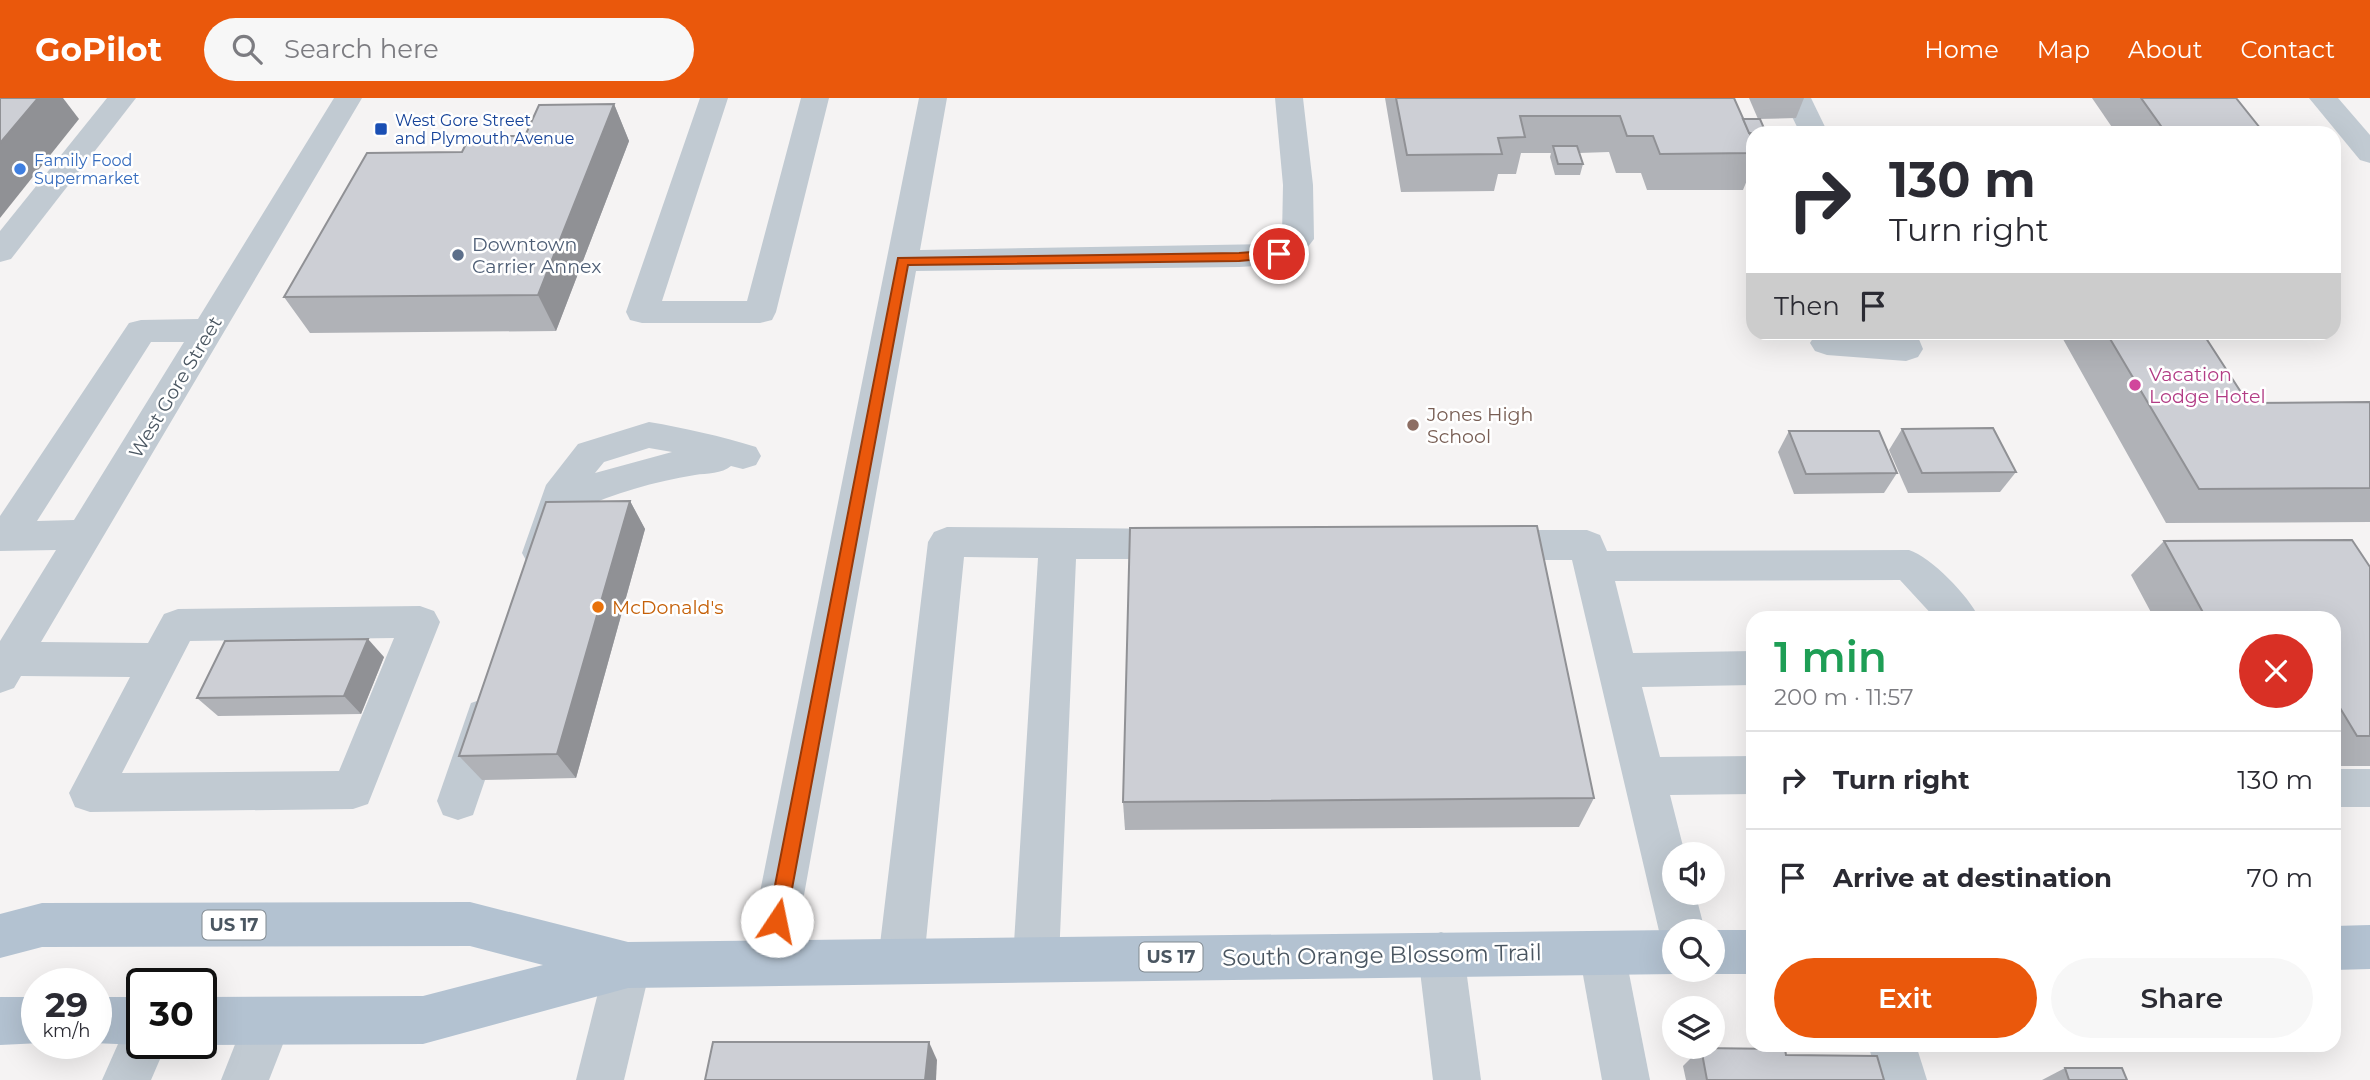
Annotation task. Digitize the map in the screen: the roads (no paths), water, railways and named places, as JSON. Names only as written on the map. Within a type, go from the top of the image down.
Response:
[{"type":"main road","name":"South Orange Blossom Trail","points":[[0,936],[42,925],[470,924],[628,965]]},
{"type":"main road","points":[[2341,948],[2370,947]]},
{"type":"main road","points":[[1725,952],[1746,952]]},
{"type":"main road","name":"South Orange Blossom Trail","points":[[217,1021],[423,1020],[628,965],[1662,953]]},
{"type":"street","points":[[0,252],[122,98]]},
{"type":"street","name":"West Gore Street","points":[[5,668],[348,98]]},
{"type":"street","points":[[714,98],[642,312],[760,312],[815,98]]},
{"type":"street","points":[[769,962],[933,98]]},
{"type":"street","points":[[902,261],[1239,257],[1279,254],[1298,239],[1298,185],[1289,98]]},
{"type":"street","points":[[1797,98],[1811,126]]},
{"type":"street","points":[[2323,98],[2370,153]]},
{"type":"street","points":[[3,536],[141,331],[210,330]]},
{"type":"street","points":[[1827,343],[1906,349],[1902,340]]},
{"type":"street","points":[[531,581],[564,485],[591,453],[649,435],[702,444],[743,456]]},
{"type":"street","points":[[3,536],[86,535]]},
{"type":"street","points":[[901,961],[947,542],[1211,544]]},
{"type":"street","points":[[1036,959],[1058,544]]},
{"type":"street","points":[[1462,544],[1587,545],[1679,919]]},
{"type":"street","points":[[1592,566],[1909,565],[1953,611]]},
{"type":"street","points":[[420,622],[353,790],[90,793],[160,660],[178,625],[420,622]]},
{"type":"street","points":[[5,668],[160,660]]},
{"type":"street","points":[[1618,670],[1746,668]]},
{"type":"street","points":[[458,800],[497,684]]},
{"type":"street","points":[[1644,776],[1746,775]]},
{"type":"street","points":[[2341,788],[2370,788]]},
{"type":"street","points":[[1602,953],[1626,1080]]},
{"type":"street","points":[[1441,954],[1457,1080]]},
{"type":"street","points":[[600,1080],[628,965]]},
{"type":"street","points":[[245,1080],[268,1021]]},
{"type":"street","points":[[1894,1052],[1903,1080]]},
{"type":"street","points":[[126,1080],[136,1059]]},
{"type":"place","name":"West Gore Street and Plymouth Avenue","points":[[381,129]]},
{"type":"place","name":"Family Food Supermarket","points":[[20,169]]},
{"type":"place","name":"Downtown Carrier Annex","points":[[458,255]]},
{"type":"place","name":"Vacation Lodge Hotel","points":[[2135,385]]},
{"type":"place","name":"Jones High School","points":[[1413,425]]},
{"type":"place","name":"McDonald's","points":[[598,607]]}]
